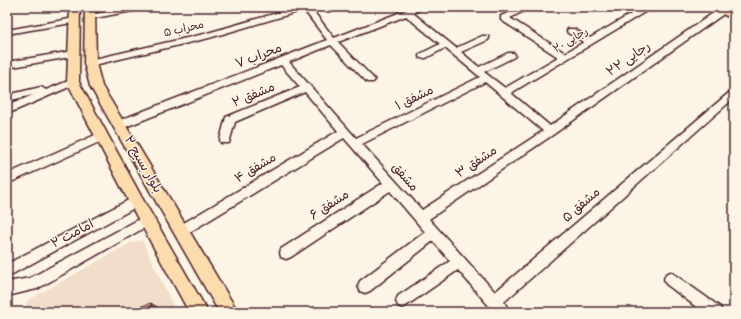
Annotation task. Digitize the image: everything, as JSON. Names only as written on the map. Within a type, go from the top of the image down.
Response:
[{"type":"main road","points":[[716,8],[734,16]]},
{"type":"main road","name":"بلوار بسیج ۲","points":[[90,12],[91,69],[96,86],[229,312]]},
{"type":"main road","name":"بلوار بسیج ۲","points":[[75,14],[73,54],[74,82],[136,201],[199,312]]},
{"type":"main road","points":[[74,82],[91,69]]},
{"type":"street","points":[[90,12],[143,7]]},
{"type":"street","points":[[306,7],[333,42],[370,80]]},
{"type":"street","name":"محراب ۵","points":[[91,69],[306,7]]},
{"type":"street","name":"محراب ۷","points":[[119,125],[422,7]]},
{"type":"street","points":[[528,7],[504,18],[565,57]]},
{"type":"street","name":"رجایی ۲۰","points":[[504,93],[649,7]]},
{"type":"street","name":"رجایی ۲۲","points":[[550,131],[716,8]]},
{"type":"street","points":[[408,13],[550,131]]},
{"type":"street","points":[[7,32],[75,14]]},
{"type":"street","points":[[571,31],[590,42]]},
{"type":"street","points":[[455,52],[485,38]]},
{"type":"street","points":[[423,56],[446,44]]},
{"type":"street","points":[[7,65],[73,54]]},
{"type":"street","points":[[478,71],[511,56]]},
{"type":"street","name":"مشفق","points":[[283,61],[503,312]]},
{"type":"street","name":"مشفق ۱","points":[[355,143],[486,78]]},
{"type":"street","points":[[7,98],[74,82]]},
{"type":"street","points":[[7,110],[74,82]]},
{"type":"street","name":"مشفق ۲","points":[[225,140],[230,120],[307,88]]},
{"type":"street","name":"مشفق ۵","points":[[494,302],[734,93]]},
{"type":"street","name":"مشفق ۳","points":[[420,218],[550,131]]},
{"type":"street","name":"مشفق ۴","points":[[181,231],[345,132]]},
{"type":"street","points":[[10,177],[102,136]]},
{"type":"street","name":"مشفق ۶","points":[[286,253],[391,184]]},
{"type":"street","name":"امامت ۲","points":[[8,270],[136,201]]},
{"type":"street","points":[[7,289],[32,284],[147,220]]},
{"type":"street","points":[[365,286],[434,233]]},
{"type":"street","points":[[404,301],[459,262]]},
{"type":"street","points":[[671,278],[714,312]]},
{"type":"shaded area","points":[[142,240],[176,312],[25,312],[27,301],[130,243]]},
{"type":"building","points":[[151,303],[151,312],[124,312]]}]
